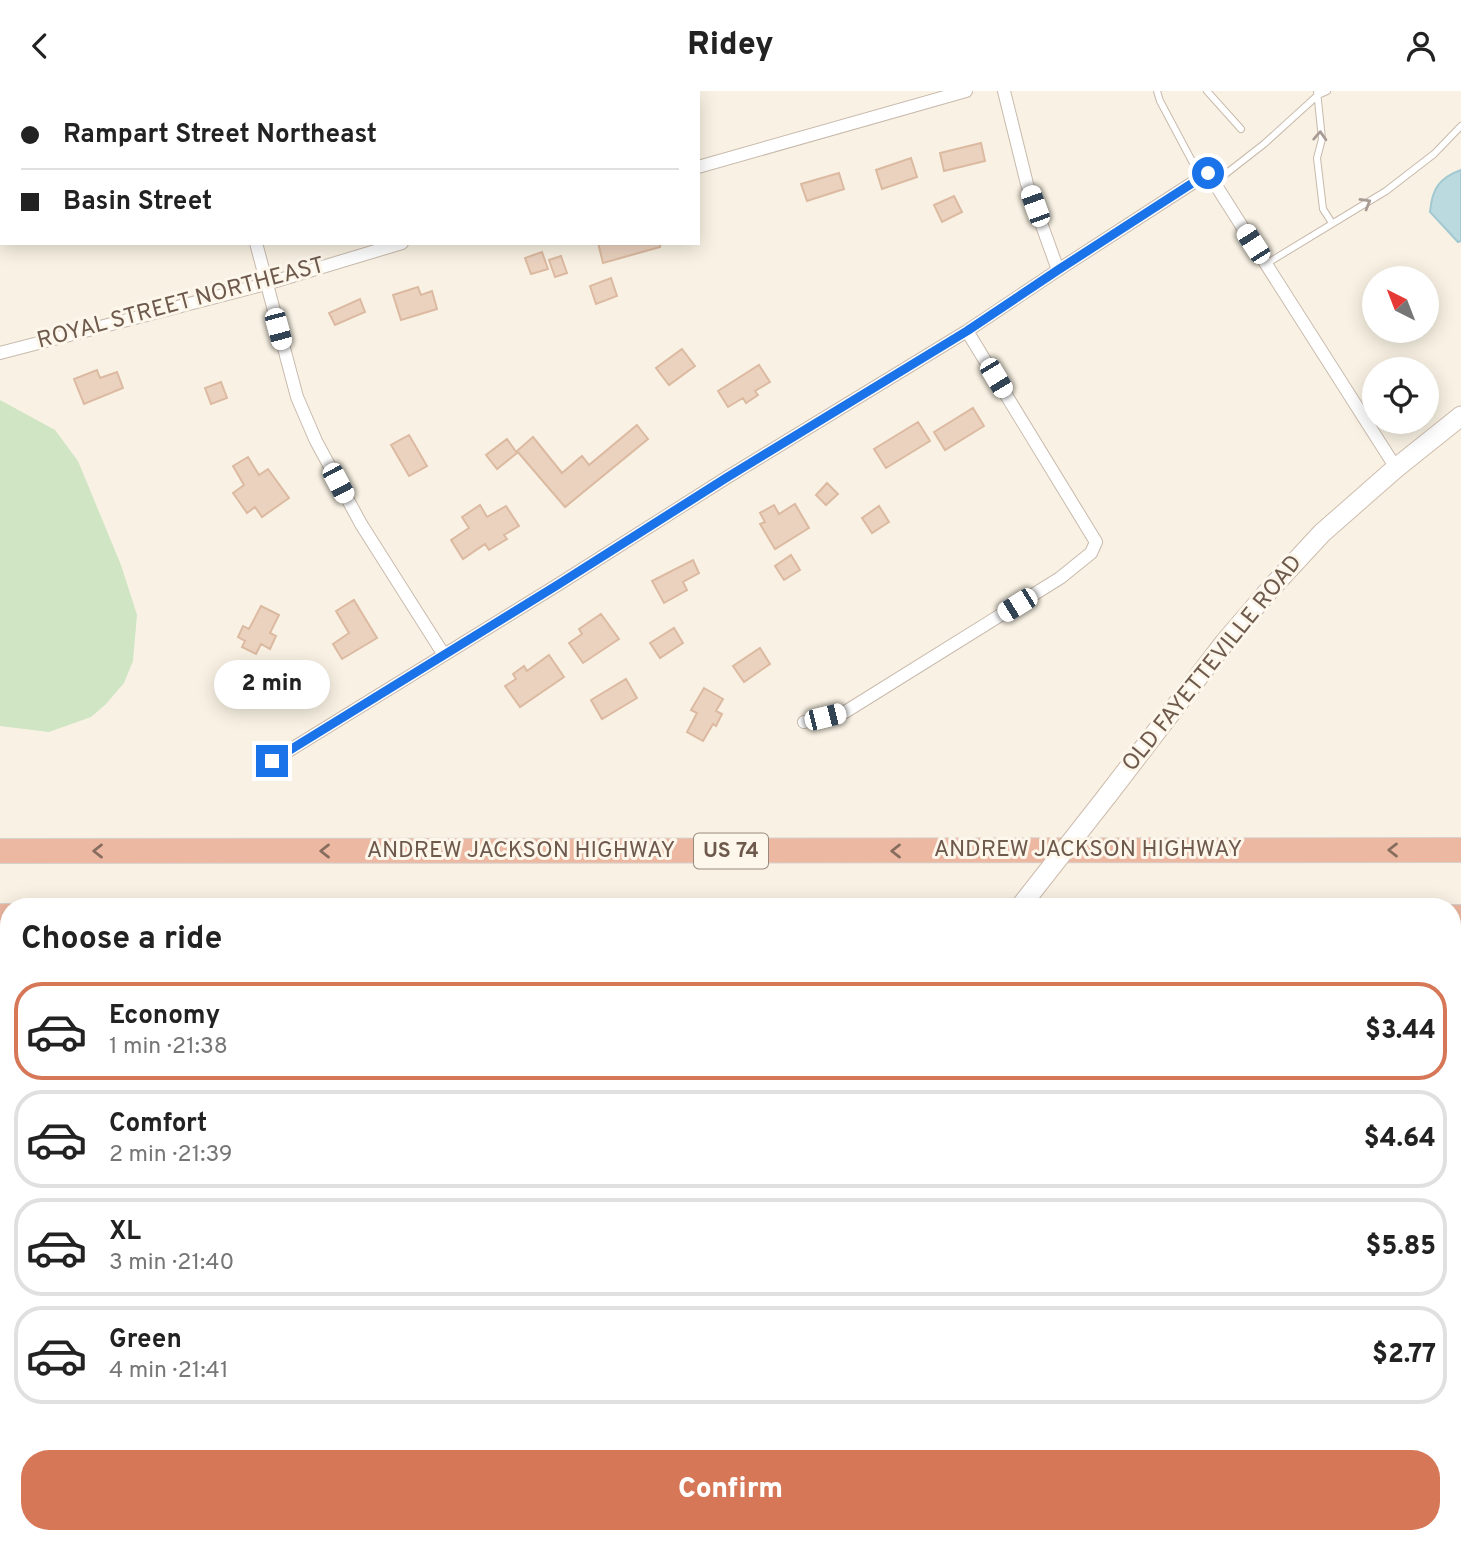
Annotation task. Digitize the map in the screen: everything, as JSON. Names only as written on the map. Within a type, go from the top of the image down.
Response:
[{"type":"highway","name":"ANDREW JACKSON HIGHWAY","points":[[0,851],[1461,850]]},
{"type":"street","points":[[700,166],[966,91]]},
{"type":"street","points":[[1004,91],[1027,184],[1058,270]]},
{"type":"street","points":[[272,761],[967,331],[1058,270],[1208,178],[1266,264],[1395,468]]},
{"type":"street","points":[[256,245],[297,397],[316,441],[360,524],[444,655]]},
{"type":"street","name":"ROYAL STREET NORTHEAST","points":[[0,353],[266,284],[395,245]]},
{"type":"street","points":[[804,722],[845,712],[1060,578],[1091,552],[1096,542],[967,331]]},
{"type":"street","name":"OLD FAYETTEVILLE ROAD","points":[[1027,898],[1225,642],[1272,587],[1322,533],[1395,468],[1461,416]]},
{"type":"lane","points":[[1157,91],[1160,101],[1208,178],[1264,144],[1317,93],[1327,91]]},
{"type":"lane","points":[[1207,91],[1241,129]]},
{"type":"lane","points":[[1317,93],[1322,139],[1317,158],[1323,209],[1332,223]]},
{"type":"lane","points":[[1266,264],[1386,191],[1434,154],[1461,127]]},
{"type":"green space","points":[[0,400],[55,430],[78,461],[121,565],[137,615],[133,661],[124,683],[91,717],[49,732],[0,726]]},
{"type":"water","points":[[1461,170],[1461,241],[1458,242],[1430,212],[1438,185]]},
{"type":"building","points":[[981,143],[985,161],[944,171],[940,153]]},
{"type":"building","points":[[911,158],[917,177],[882,189],[876,170]]},
{"type":"building","points":[[839,173],[844,189],[807,201],[801,184]]},
{"type":"building","points":[[954,196],[962,212],[942,222],[934,205]]},
{"type":"building","points":[[598,245],[660,245],[660,247],[603,263]]},
{"type":"building","points":[[542,252],[548,269],[531,274],[525,258]]},
{"type":"building","points":[[561,256],[567,273],[555,277],[549,260]]},
{"type":"building","points":[[611,278],[617,296],[596,304],[590,286]]},
{"type":"building","points":[[418,287],[421,295],[432,291],[437,309],[401,320],[393,295]]},
{"type":"building","points":[[360,299],[365,312],[335,325],[329,313]]},
{"type":"building","points":[[682,349],[695,366],[669,385],[656,368]]},
{"type":"building","points":[[759,365],[770,382],[755,391],[758,395],[746,403],[743,398],[728,407],[718,391]]},
{"type":"building","points":[[97,370],[100,378],[117,372],[123,388],[84,404],[74,379]]},
{"type":"building","points":[[221,382],[227,398],[211,404],[205,388]]},
{"type":"building","points":[[973,408],[984,426],[945,450],[934,432]]},
{"type":"building","points":[[918,422],[930,441],[886,468],[874,449]]},
{"type":"building","points":[[637,425],[648,439],[565,507],[517,451],[533,437],[562,473],[582,456],[589,465]]},
{"type":"building","points":[[409,435],[427,466],[409,476],[391,445]]},
{"type":"building","points":[[507,439],[517,453],[497,469],[486,455]]},
{"type":"building","points":[[248,457],[259,475],[268,469],[289,498],[262,517],[255,507],[247,513],[233,493],[244,485],[233,466]]},
{"type":"building","points":[[827,483],[838,494],[826,505],[816,495]]},
{"type":"building","points":[[795,504],[809,528],[775,549],[760,524],[765,522],[760,513],[774,505],[779,514]]},
{"type":"building","points":[[480,505],[487,517],[506,506],[519,526],[504,535],[507,539],[489,550],[485,544],[463,559],[451,540],[469,528],[462,517]]},
{"type":"building","points":[[879,506],[889,522],[872,533],[862,518]]},
{"type":"building","points":[[791,555],[800,570],[784,580],[775,566]]},
{"type":"building","points":[[693,560],[699,573],[683,582],[687,590],[664,603],[652,581]]},
{"type":"building","points":[[354,600],[377,638],[342,659],[333,644],[349,633],[336,611]]},
{"type":"building","points":[[261,606],[279,615],[270,633],[276,636],[270,649],[261,644],[256,654],[242,647],[245,641],[238,637],[243,626],[249,629]]},
{"type":"building","points":[[601,614],[619,639],[583,663],[569,643],[582,634],[579,629]]},
{"type":"building","points":[[674,628],[683,643],[660,658],[650,643]]},
{"type":"building","points":[[760,648],[770,664],[744,682],[733,666]]},
{"type":"building","points":[[549,655],[564,677],[520,707],[505,686],[516,679],[513,674],[524,666],[527,671]]},
{"type":"building","points":[[247,663],[264,673],[259,682],[265,686],[252,708],[222,691],[231,676],[237,679]]},
{"type":"building","points":[[626,679],[637,698],[602,719],[591,700]]},
{"type":"building","points":[[704,688],[723,699],[716,711],[722,714],[703,741],[687,732],[697,713],[691,710]]},
{"type":"route","points":[[272,761],[967,331],[1208,173]]}]
